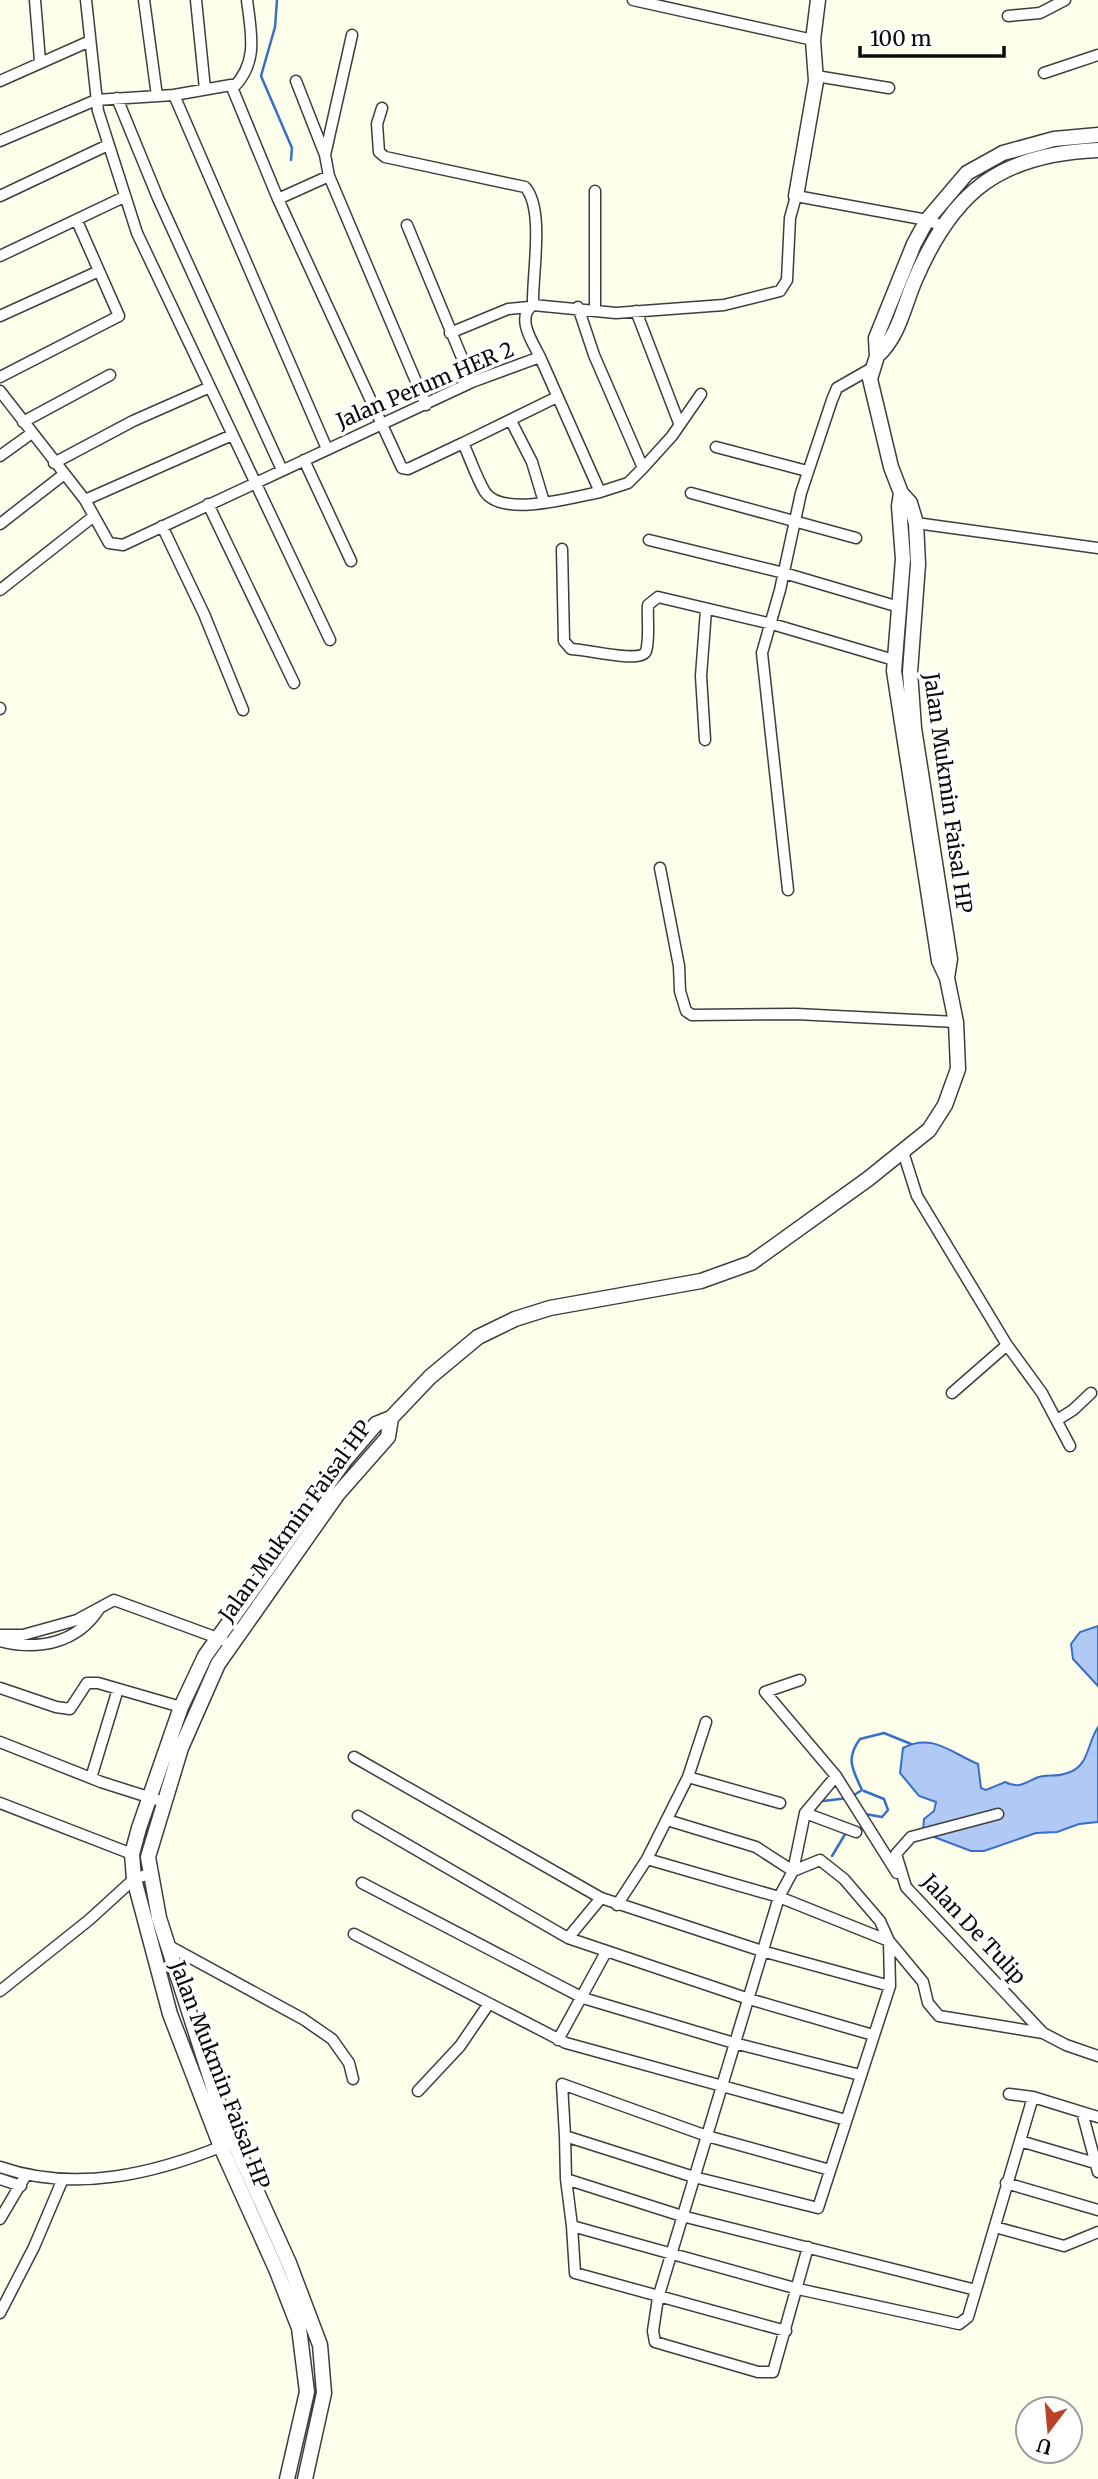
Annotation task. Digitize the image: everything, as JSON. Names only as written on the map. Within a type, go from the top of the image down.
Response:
[{"type":"street","points":[[35,0],[40,61]]},
{"type":"street","points":[[86,0],[96,100],[137,233],[330,640]]},
{"type":"street","points":[[144,0],[157,96]]},
{"type":"street","points":[[196,0],[205,89]]},
{"type":"street","points":[[233,88],[244,74],[253,54],[247,0]]},
{"type":"street","points":[[633,0],[813,40]]},
{"type":"street","points":[[450,333],[508,309],[531,306],[636,311],[724,305],[780,291],[788,280],[790,218],[816,76],[813,40],[818,0]]},
{"type":"street","points":[[1008,16],[1040,13],[1065,0]]},
{"type":"street","points":[[325,155],[352,35]]},
{"type":"street","points":[[0,81],[90,41]]},
{"type":"street","points":[[1044,73],[1098,55]]},
{"type":"street","points":[[816,76],[889,88]]},
{"type":"street","points":[[296,81],[325,155],[329,176],[426,405]]},
{"type":"street","points":[[0,141],[96,100],[174,95],[231,85],[278,199],[402,468],[408,469],[557,397]]},
{"type":"street","points":[[174,95],[327,449]]},
{"type":"street","points":[[117,98],[158,198],[282,470]]},
{"type":"street","name":"Jalan Perum HER 2","points":[[0,391],[85,500],[109,542],[123,545],[472,382],[540,357],[525,328],[531,306],[536,214],[532,195],[525,187],[385,157],[379,152],[378,142],[377,124],[382,108]]},
{"type":"street","name":"Jalan Mukmin Faisal HP","points":[[947,978],[950,959],[914,728],[910,672],[918,564],[916,523],[910,503],[901,493],[891,467],[873,367],[876,338],[900,275],[928,220],[967,173],[1003,153],[1054,139],[1098,135]]},
{"type":"street","points":[[0,196],[108,145]]},
{"type":"street","points":[[788,890],[762,653],[772,624],[807,471],[837,388],[873,367],[892,343],[915,281],[942,226],[980,186],[1008,168],[1049,154],[1098,150]]},
{"type":"street","points":[[278,199],[329,176]]},
{"type":"street","points":[[595,191],[595,310]]},
{"type":"street","points":[[796,196],[928,220],[942,226]]},
{"type":"street","points":[[0,256],[124,197]]},
{"type":"street","points":[[0,377],[119,316],[77,221]]},
{"type":"street","points":[[407,225],[472,382]]},
{"type":"street","points":[[0,316],[99,271]]},
{"type":"street","points":[[578,307],[594,355],[643,468]]},
{"type":"street","points":[[636,311],[679,423]]},
{"type":"street","points":[[540,357],[600,492]]},
{"type":"street","points":[[23,422],[110,375]]},
{"type":"street","points":[[54,463],[134,421],[210,387]]},
{"type":"street","points":[[463,443],[486,494],[495,500],[521,506],[600,492],[628,483],[701,394]]},
{"type":"street","points":[[511,421],[532,462],[544,502]]},
{"type":"street","points":[[0,456],[32,433]]},
{"type":"street","points":[[85,500],[232,435]]},
{"type":"street","points":[[716,447],[807,471]]},
{"type":"street","points":[[304,460],[351,561]]},
{"type":"street","points":[[0,524],[63,475]]},
{"type":"street","points":[[691,493],[856,538]]},
{"type":"street","name":"Jalan Mukmin Faisal HP","points":[[287,2479],[307,2392],[299,2328],[227,2145],[170,2014],[134,1879],[132,1854],[149,1797],[181,1707],[224,1641],[337,1495],[387,1437],[391,1418],[430,1377],[478,1337],[515,1318],[550,1308],[701,1281],[751,1263],[903,1152],[937,1120],[954,1086],[958,1069],[956,1023],[947,978],[937,948],[894,660],[903,559],[899,506],[901,493]]},
{"type":"street","points":[[208,504],[294,683]]},
{"type":"street","points":[[0,590],[94,516]]},
{"type":"street","points":[[916,523],[1098,548]]},
{"type":"street","points":[[162,526],[204,614],[243,710]]},
{"type":"street","points":[[649,540],[784,573],[899,607]]},
{"type":"street","points":[[562,549],[564,641],[571,649],[592,649],[634,659],[646,653],[650,600],[658,597],[772,624],[894,660]]},
{"type":"street","points":[[705,740],[701,676],[706,610]]},
{"type":"street","points":[[660,868],[679,966],[680,991],[686,1011],[692,1015],[796,1014],[956,1023]]},
{"type":"street","points":[[903,1152],[918,1196],[1007,1345],[1042,1393],[1070,1446]]},
{"type":"street","points":[[952,1394],[1007,1345]]},
{"type":"street","points":[[1057,1420],[1091,1392]]},
{"type":"street","points":[[0,1635],[42,1631],[77,1620],[107,1601],[121,1602],[139,1612],[224,1641]]},
{"type":"street","points":[[0,1641],[30,1644],[68,1639],[84,1630],[100,1606]]},
{"type":"street","name":"Jalan Mukmin Faisal HP","points":[[224,1641],[218,1664],[195,1714],[164,1802],[151,1843],[149,1874],[227,2145],[289,2263],[320,2345],[324,2393],[305,2479]]},
{"type":"street","points":[[800,1680],[765,1692],[839,1781],[906,1887]]},
{"type":"street","points":[[0,1688],[55,1707],[70,1709],[90,1682],[181,1707]]},
{"type":"street","points":[[91,1778],[118,1689]]},
{"type":"street","points":[[617,1905],[647,1859],[688,1777],[706,1722]]},
{"type":"street","points":[[0,1742],[91,1778],[164,1802]]},
{"type":"street","points":[[354,1757],[617,1905],[762,1951],[890,1986]]},
{"type":"street","points":[[688,1777],[780,1803]]},
{"type":"street","points":[[808,2247],[773,2372],[758,2372],[655,2342],[653,2331],[658,2298],[674,2255],[682,2216],[779,1897],[793,1871],[805,1813],[839,1781]]},
{"type":"street","points":[[0,1803],[132,1854]]},
{"type":"street","points":[[805,1813],[856,1832]]},
{"type":"street","name":"Jalan De Tulip","points":[[998,1814],[911,1837],[896,1854],[906,1887],[1043,2033],[1066,2045],[1098,2056]]},
{"type":"street","points":[[358,1816],[569,1938],[749,1998],[873,2035]]},
{"type":"street","points":[[667,1820],[756,1847],[793,1871]]},
{"type":"street","points":[[647,1859],[779,1897],[890,1941]]},
{"type":"street","points":[[793,1871],[821,1860],[844,1879],[880,1921],[890,1941],[923,1982],[928,2003],[939,2016],[1043,2033]]},
{"type":"street","points":[[0,1991],[89,1920],[134,1879],[149,1874]]},
{"type":"street","points":[[362,1883],[583,1998],[734,2043],[860,2075]]},
{"type":"street","points":[[569,1938],[601,1898]]},
{"type":"street","points":[[354,1934],[558,2040],[846,2120]]},
{"type":"street","points":[[565,2136],[694,2177],[818,2208],[890,1986],[890,1941]]},
{"type":"street","points":[[169,1945],[303,2019],[332,2039],[349,2063],[353,2079]]},
{"type":"street","points":[[558,2040],[606,1952]]},
{"type":"street","points":[[418,2091],[460,2046],[488,2004]]},
{"type":"street","points":[[786,2331],[658,2298],[575,2273],[566,2179],[562,2084],[707,2136],[830,2170]]},
{"type":"street","points":[[1009,2094],[1033,2098],[1098,2117]]},
{"type":"street","points":[[572,2226],[798,2289],[959,2324],[968,2317],[1033,2098]]},
{"type":"street","points":[[1083,2112],[1097,2166]]},
{"type":"street","points":[[1020,2140],[1097,2166]]},
{"type":"street","points":[[0,2167],[62,2181],[130,2175],[227,2145]]},
{"type":"street","points":[[0,2220],[26,2175]]},
{"type":"street","points":[[0,2179],[21,2186]]},
{"type":"street","points":[[566,2179],[682,2216],[975,2290]]},
{"type":"street","points":[[0,2313],[34,2247],[62,2181]]},
{"type":"street","points":[[1006,2183],[1098,2210]]},
{"type":"street","points":[[995,2227],[1064,2246],[1098,2232]]},
{"type":"water","points":[[1098,1626],[1098,1686],[1073,1659],[1071,1644],[1080,1632]]},
{"type":"water","points":[[1098,1727],[1098,1822],[1079,1824],[1057,1832],[1036,1833],[984,1851],[971,1851],[929,1835],[923,1830],[924,1819],[934,1811],[936,1802],[919,1796],[900,1773],[903,1748],[923,1742],[942,1746],[978,1764],[981,1788],[986,1790],[1005,1782],[1021,1784],[1039,1777],[1064,1774],[1079,1767]]},
{"type":"waterway","points":[[277,0],[275,27],[261,76],[292,148],[291,160]]},
{"type":"waterway","points":[[854,1795],[862,1790],[852,1764],[855,1746],[860,1739],[884,1733],[911,1744]]},
{"type":"waterway","points":[[864,1791],[884,1799],[888,1810],[882,1817],[865,1814]]},
{"type":"waterway","points":[[823,1801],[848,1798]]},
{"type":"waterway","points":[[832,1856],[847,1831]]}]
